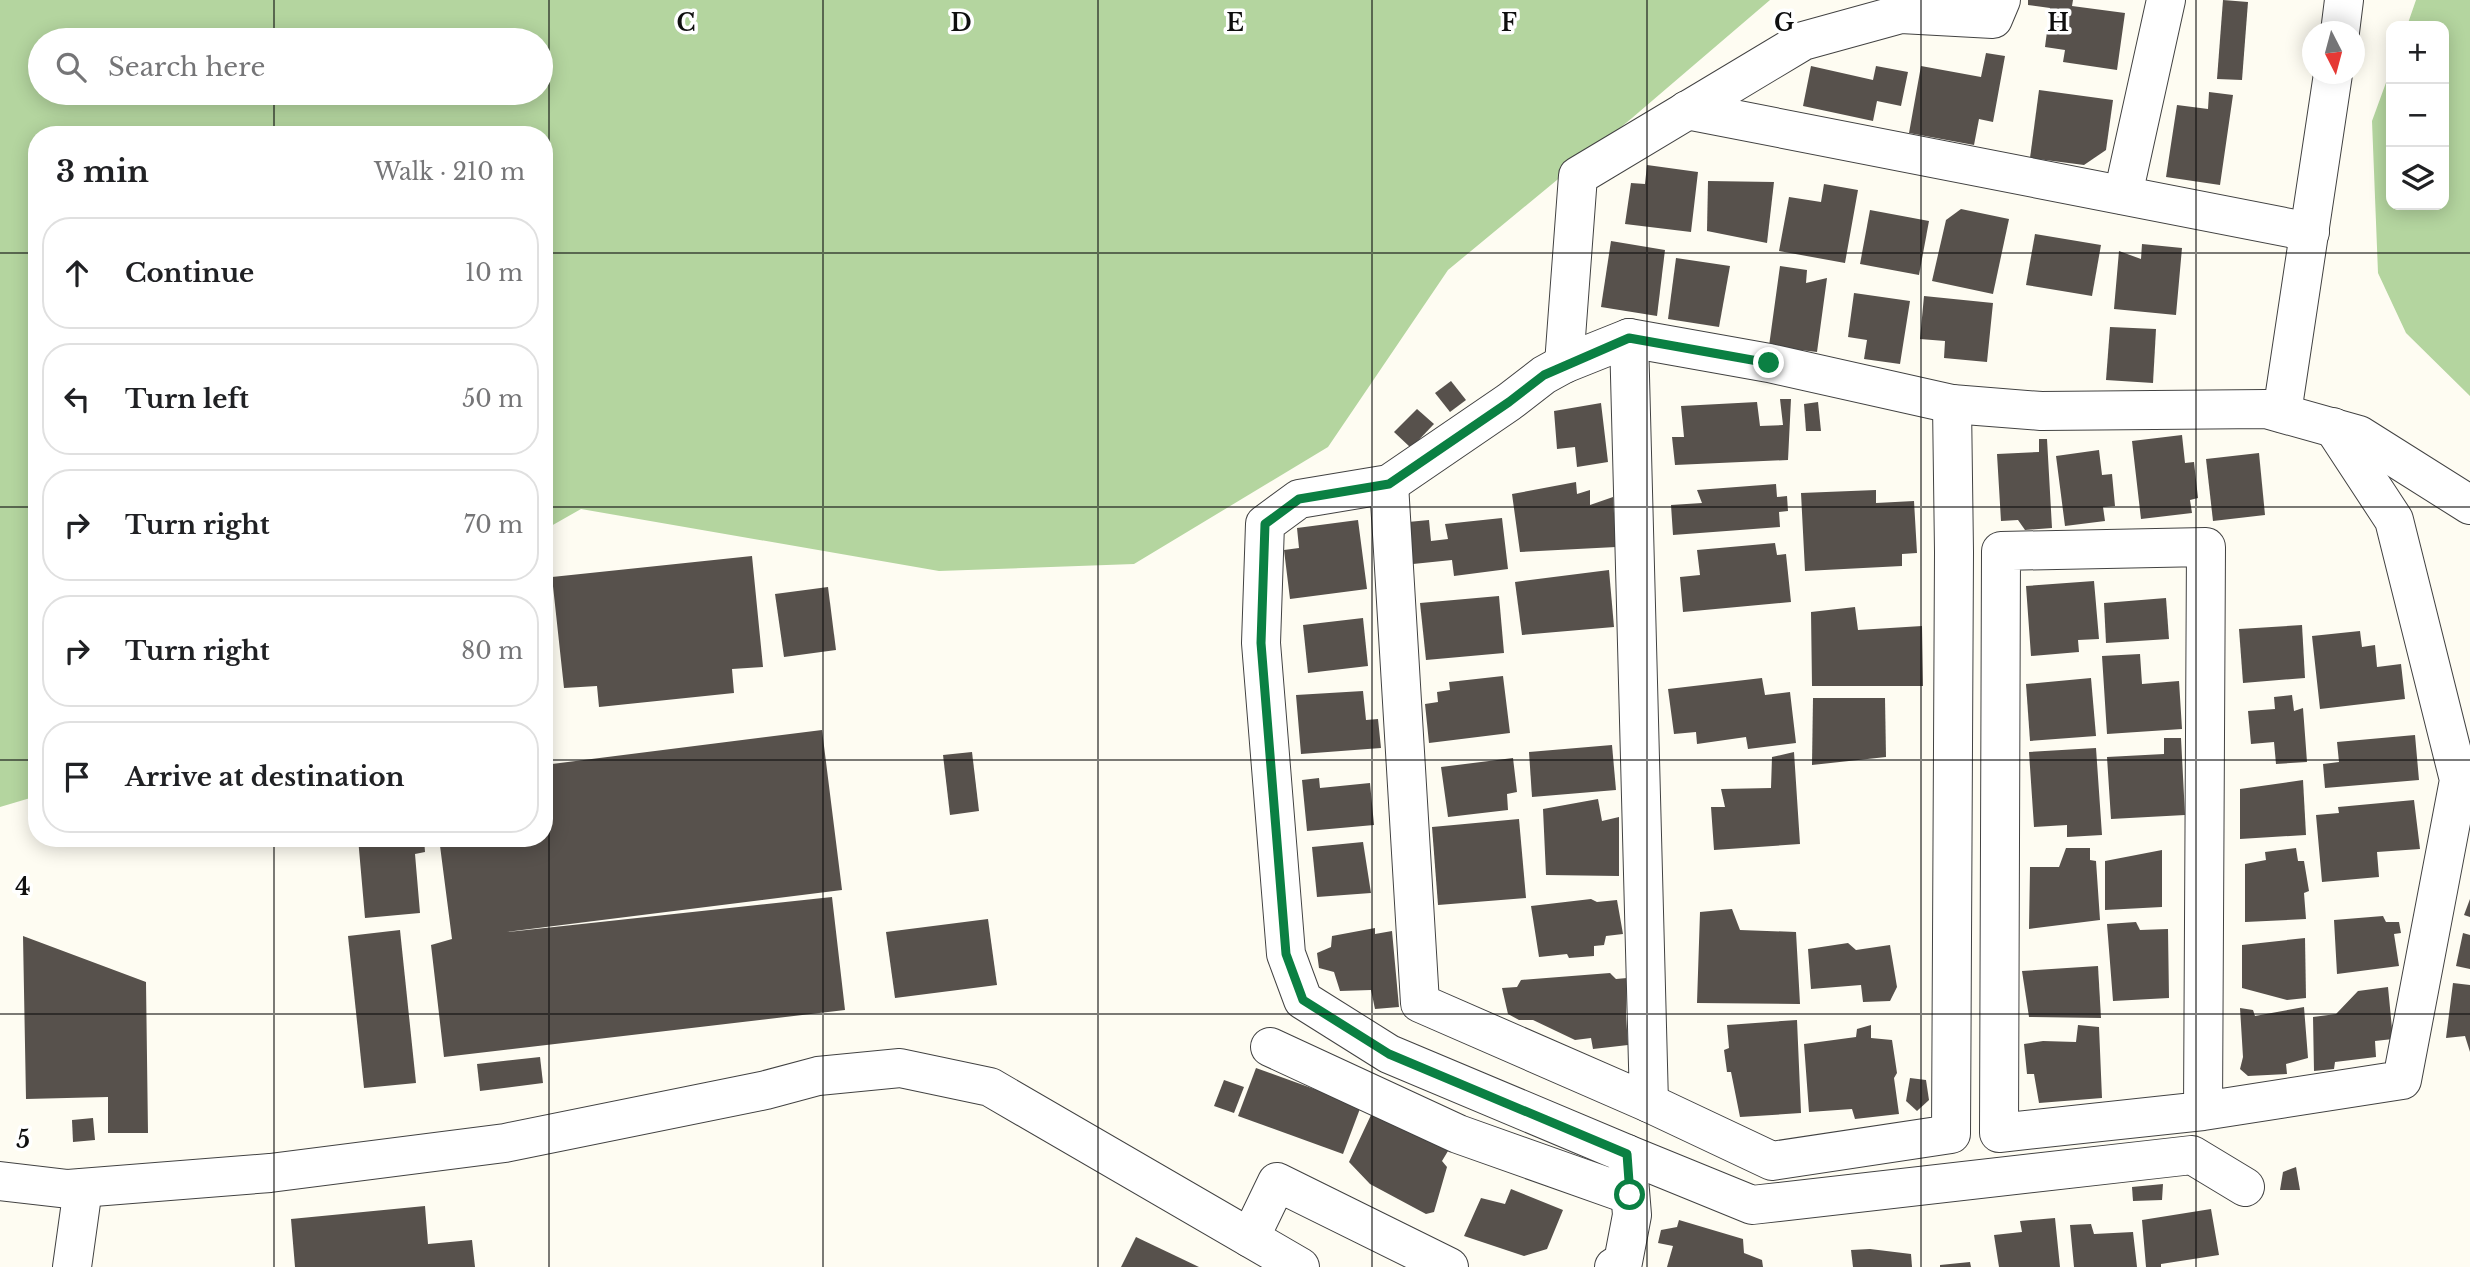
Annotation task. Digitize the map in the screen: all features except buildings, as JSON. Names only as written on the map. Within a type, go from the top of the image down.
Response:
[{"type":"street","points":[[1564,364],[1578,176],[1803,41],[1901,14],[1993,19],[2001,0]]},
{"type":"street","points":[[2123,195],[2166,0]]},
{"type":"street","points":[[2341,21],[2344,0]]},
{"type":"street","points":[[2282,413],[2332,84]]},
{"type":"street","points":[[1687,110],[2310,232]]},
{"type":"street","points":[[1629,338],[1649,1103]]},
{"type":"street","points":[[2245,1187],[2192,1155],[1752,1205],[1389,1054],[1303,1000],[1286,954],[1261,643],[1265,524],[1299,499],[1389,484],[1544,375],[1564,364],[1629,338],[1769,363],[1952,404],[2041,411],[2266,409],[2359,435],[2470,505]]},
{"type":"street","points":[[1389,484],[1420,1003],[1649,1103],[1772,1161],[1951,1134],[1954,552],[1952,404]]},
{"type":"street","points":[[2203,1111],[2206,547],[2001,551],[1999,1133],[2203,1111],[2402,1080],[2459,780],[2394,520],[2333,427]]},
{"type":"street","points":[[1270,1047],[1458,1134],[1630,1195]]},
{"type":"street","points":[[0,1181],[68,1189],[270,1173],[505,1143],[766,1090],[818,1076],[901,1068],[990,1087],[1300,1267]]},
{"type":"street","points":[[1614,1267],[1623,1262],[1632,1215],[1627,1154]]},
{"type":"street","points":[[1250,1238],[1277,1182],[1449,1267]]},
{"type":"street","points":[[72,1267],[83,1188]]},
{"type":"green space","points":[[0,0],[1770,0],[1448,270],[1328,447],[1134,564],[939,571],[581,509],[553,525],[553,126],[28,126],[28,799],[0,807]]},
{"type":"green space","points":[[2416,0],[2470,0],[2470,396],[2406,333],[2378,273],[2372,121],[2386,83],[2386,210],[2449,210],[2449,21],[2409,21]]},
{"type":"route","points":[[1630,1195],[1627,1154],[1389,1054],[1303,1000],[1286,954],[1261,643],[1265,524],[1299,499],[1389,484],[1544,375],[1564,364],[1629,338],[1769,363]]}]
